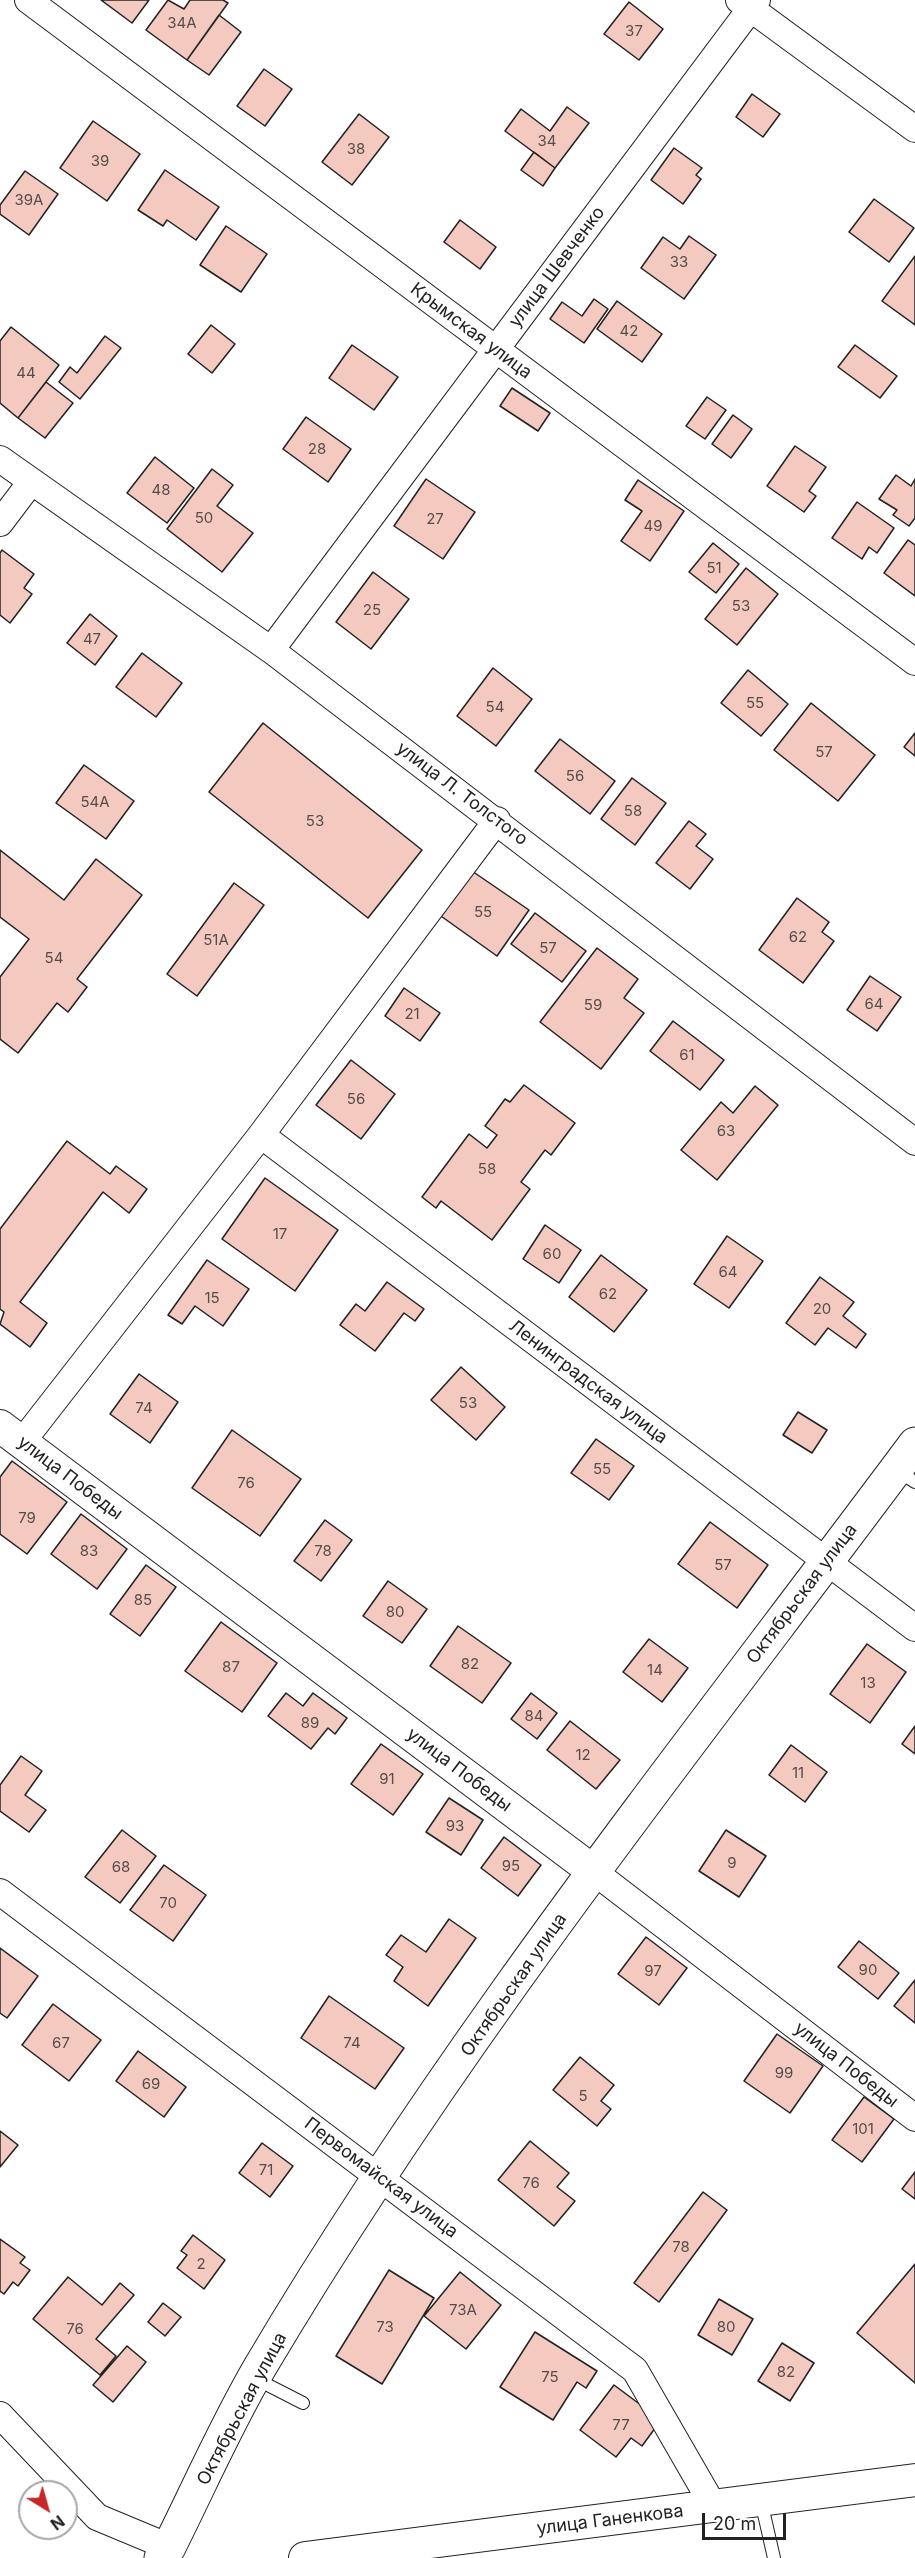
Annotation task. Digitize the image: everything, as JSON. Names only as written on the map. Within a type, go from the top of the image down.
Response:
[{"type":"main road","name":"Октябрьская улица","points":[[165,2552],[255,2378],[380,2176],[593,1871],[826,1562],[905,1476],[915,1444]]},
{"type":"street","name":"Крымская улица","points":[[28,0],[915,662]]},
{"type":"street","name":"улица Шевченко","points":[[271,650],[496,350],[749,3]]},
{"type":"street","points":[[749,3],[915,129]]},
{"type":"street","name":"улица Л. Толстого","points":[[0,459],[271,650],[497,820],[915,1142]]},
{"type":"street","points":[[0,523],[31,482]]},
{"type":"street","points":[[11,1434],[261,1135],[497,820]]},
{"type":"street","name":"Ленинградская улица","points":[[261,1135],[915,1628]]},
{"type":"street","name":"улица Победы","points":[[11,1434],[593,1871],[915,2118]]},
{"type":"street","name":"Первомайская улица","points":[[0,1892],[635,2370],[714,2507]]},
{"type":"street","points":[[0,2415],[97,2517],[165,2552]]},
{"type":"street","name":"улица Ганенкова","points":[[305,2558],[915,2480]]},
{"type":"lane","points":[[255,2378],[303,2403]]},
{"type":"lane","points":[[761,2501],[774,2558]]},
{"type":"building","points":[[101,0],[149,0],[132,23]]},
{"type":"building","points":[[168,0],[184,9],[190,0],[223,0],[228,3],[187,60],[146,30]]},
{"type":"building","points":[[629,2],[663,29],[639,60],[604,34]]},
{"type":"building","points":[[219,15],[241,32],[209,75],[187,60]]},
{"type":"building","points":[[264,69],[292,89],[265,126],[237,106]]},
{"type":"building","points":[[752,94],[780,114],[763,137],[736,117]]},
{"type":"building","points":[[567,107],[589,123],[555,168],[505,131],[521,109],[550,131]]},
{"type":"building","points":[[359,114],[389,137],[352,185],[322,162]]},
{"type":"building","points":[[93,121],[140,154],[107,201],[60,168]]},
{"type":"building","points":[[674,148],[702,168],[696,175],[701,179],[683,204],[651,180]]},
{"type":"building","points":[[534,152],[555,168],[543,186],[521,170]]},
{"type":"building","points":[[165,170],[219,207],[196,240],[167,220],[163,226],[138,210]]},
{"type":"building","points":[[25,171],[58,194],[29,235],[0,214],[0,205]]},
{"type":"building","points":[[874,199],[914,228],[889,262],[849,232]]},
{"type":"building","points":[[460,220],[496,247],[480,269],[444,242]]},
{"type":"building","points":[[226,226],[267,254],[241,292],[200,265]]},
{"type":"building","points":[[689,236],[716,255],[684,299],[641,268],[663,237],[680,249]]},
{"type":"building","points":[[915,256],[915,325],[882,301]]},
{"type":"building","points":[[594,299],[608,309],[584,343],[550,319],[562,302],[582,316]]},
{"type":"building","points":[[617,301],[662,334],[642,362],[597,329]]},
{"type":"building","points":[[211,325],[235,344],[212,373],[188,354]]},
{"type":"building","points":[[11,327],[59,365],[18,418],[0,403],[0,341]]},
{"type":"building","points":[[105,336],[121,348],[80,399],[59,382],[70,367],[77,373]]},
{"type":"building","points":[[352,345],[398,377],[374,410],[329,378]]},
{"type":"building","points":[[855,345],[897,376],[880,398],[838,367]]},
{"type":"building","points":[[46,382],[73,403],[45,438],[18,418]]},
{"type":"building","points":[[512,388],[550,413],[538,431],[500,406]]},
{"type":"building","points":[[707,397],[726,410],[705,439],[686,426]]},
{"type":"building","points":[[733,415],[752,429],[731,458],[712,444]]},
{"type":"building","points":[[306,417],[351,449],[328,482],[283,449]]},
{"type":"building","points":[[795,446],[826,467],[809,491],[816,496],[804,512],[767,486]]},
{"type":"building","points":[[155,457],[194,488],[167,523],[127,493]]},
{"type":"building","points":[[212,469],[233,485],[217,506],[253,533],[222,572],[167,529]]},
{"type":"building","points":[[896,475],[911,486],[915,479],[915,518],[909,526],[893,515],[897,510],[879,499]]},
{"type":"building","points":[[426,479],[475,512],[443,559],[394,526]]},
{"type":"building","points":[[638,480],[684,511],[650,561],[621,541],[642,511],[625,500]]},
{"type":"building","points":[[857,502],[894,528],[877,553],[869,547],[862,559],[832,538]]},
{"type":"building","points":[[908,540],[915,545],[915,596],[884,573]]},
{"type":"building","points":[[713,543],[739,564],[716,593],[689,572]]},
{"type":"building","points":[[2,550],[34,574],[24,588],[32,594],[10,623],[0,615],[0,553]]},
{"type":"building","points":[[746,568],[778,594],[737,645],[705,619]]},
{"type":"building","points":[[373,572],[409,599],[371,649],[336,622]]},
{"type":"building","points":[[90,614],[117,636],[95,665],[67,643]]},
{"type":"building","points":[[142,653],[182,683],[156,717],[116,687]]},
{"type":"building","points":[[493,668],[532,699],[496,746],[457,716]]},
{"type":"building","points":[[748,670],[788,704],[761,736],[721,703]]},
{"type":"building","points":[[811,703],[875,755],[838,801],[774,750]]},
{"type":"building","points":[[263,723],[422,850],[368,918],[209,792]]},
{"type":"building","points":[[915,733],[915,756],[904,747]]},
{"type":"building","points":[[560,739],[615,781],[590,814],[535,771]]},
{"type":"building","points":[[84,765],[134,801],[106,839],[56,803]]},
{"type":"building","points":[[632,778],[666,803],[635,845],[601,819]]},
{"type":"building","points":[[689,821],[706,834],[696,846],[713,859],[690,889],[656,863]]},
{"type":"building","points":[[0,850],[64,900],[96,859],[142,895],[77,979],[87,987],[68,1012],[57,1003],[18,1053],[0,1039],[0,977],[29,939],[0,917]]},
{"type":"building","points":[[469,869],[529,910],[497,956],[438,914]]},
{"type":"building","points":[[234,883],[264,905],[197,996],[167,974]]},
{"type":"building","points":[[797,898],[829,922],[822,932],[834,941],[803,983],[759,950]]},
{"type":"building","points":[[535,913],[586,951],[562,982],[511,944]]},
{"type":"building","points":[[597,948],[638,979],[624,998],[644,1013],[601,1069],[540,1022]]},
{"type":"building","points":[[870,976],[901,997],[877,1031],[847,1010]]},
{"type":"building","points":[[404,988],[440,1013],[420,1041],[385,1016]]},
{"type":"building","points":[[673,1021],[724,1060],[700,1090],[650,1051]]},
{"type":"building","points":[[351,1060],[395,1094],[361,1139],[316,1105]]},
{"type":"building","points":[[524,1085],[575,1123],[551,1155],[545,1150],[521,1182],[530,1189],[492,1240],[441,1201],[436,1208],[422,1197],[469,1134],[487,1148],[497,1135],[485,1126],[505,1099],[510,1102]]},
{"type":"building","points":[[755,1086],[778,1105],[717,1180],[681,1150],[721,1102],[733,1113]]},
{"type":"building","points":[[67,1141],[110,1174],[116,1166],[147,1189],[129,1213],[103,1192],[20,1302],[47,1323],[30,1347],[0,1324],[4,1312],[0,1309],[0,1229]]},
{"type":"building","points":[[265,1178],[338,1230],[295,1291],[222,1239]]},
{"type":"building","points":[[545,1225],[581,1250],[559,1283],[523,1259]]},
{"type":"building","points":[[727,1236],[763,1261],[729,1308],[694,1284]]},
{"type":"building","points":[[601,1255],[647,1290],[614,1332],[569,1297]]},
{"type":"building","points":[[207,1260],[249,1289],[223,1326],[195,1306],[182,1324],[168,1315]]},
{"type":"building","points":[[820,1277],[854,1302],[843,1316],[866,1334],[856,1348],[828,1328],[815,1345],[786,1323]]},
{"type":"building","points":[[387,1282],[424,1309],[415,1321],[404,1313],[375,1351],[340,1325],[356,1304],[365,1311]]},
{"type":"building","points":[[461,1367],[505,1407],[476,1440],[431,1400]]},
{"type":"building","points":[[139,1374],[178,1402],[150,1443],[110,1414]]},
{"type":"building","points":[[798,1412],[827,1430],[812,1453],[783,1435]]},
{"type":"building","points":[[232,1430],[301,1479],[260,1536],[192,1488]]},
{"type":"building","points":[[596,1439],[634,1466],[609,1500],[571,1473]]},
{"type":"building","points":[[12,1461],[67,1502],[27,1554],[0,1534],[0,1477]]},
{"type":"building","points":[[81,1514],[127,1549],[97,1589],[51,1554]]},
{"type":"building","points":[[325,1520],[352,1540],[321,1581],[294,1561]]},
{"type":"building","points":[[710,1522],[768,1565],[737,1608],[678,1564]]},
{"type":"building","points":[[146,1565],[176,1587],[140,1636],[110,1614]]},
{"type":"building","points":[[388,1581],[427,1609],[402,1643],[363,1616]]},
{"type":"building","points":[[221,1622],[277,1663],[242,1712],[185,1671]]},
{"type":"building","points":[[458,1626],[511,1663],[482,1703],[430,1666]]},
{"type":"building","points":[[649,1639],[688,1668],[662,1702],[623,1672]]},
{"type":"building","points":[[867,1644],[906,1672],[870,1723],[830,1694]]},
{"type":"building","points":[[286,1693],[303,1706],[313,1693],[347,1718],[335,1734],[328,1728],[311,1749],[268,1716]]},
{"type":"building","points":[[531,1693],[557,1713],[537,1739],[511,1719]]},
{"type":"building","points":[[570,1721],[620,1760],[596,1789],[547,1750]]},
{"type":"building","points":[[915,1726],[915,1754],[902,1744]]},
{"type":"building","points":[[381,1744],[423,1774],[393,1815],[351,1784]]},
{"type":"building","points":[[791,1745],[827,1772],[805,1802],[769,1775]]},
{"type":"building","points":[[21,1756],[42,1771],[25,1795],[46,1810],[29,1832],[0,1811],[0,1785]]},
{"type":"building","points":[[449,1798],[483,1820],[461,1855],[426,1832]]},
{"type":"building","points":[[122,1830],[156,1856],[120,1903],[85,1877]]},
{"type":"building","points":[[726,1830],[766,1856],[739,1897],[699,1871]]},
{"type":"building","points":[[504,1837],[541,1865],[518,1896],[481,1868]]},
{"type":"building","points":[[164,1865],[206,1895],[173,1941],[130,1910]]},
{"type":"building","points":[[449,1919],[476,1938],[428,2006],[394,1981],[403,1967],[386,1955],[401,1935],[426,1952]]},
{"type":"building","points":[[646,1937],[687,1968],[659,2005],[618,1974]]},
{"type":"building","points":[[859,1941],[899,1973],[878,1999],[838,1967]]},
{"type":"building","points":[[0,1948],[38,1976],[7,2018],[0,2013]]},
{"type":"building","points":[[915,1980],[915,2023],[894,2006]]},
{"type":"building","points":[[329,1996],[404,2048],[375,2089],[301,2038]]},
{"type":"building","points":[[53,2004],[101,2040],[69,2081],[22,2045]]},
{"type":"building","points":[[777,2034],[823,2066],[790,2113],[744,2081]]},
{"type":"building","points":[[138,2051],[186,2087],[164,2117],[116,2081]]},
{"type":"building","points":[[580,2057],[614,2085],[601,2101],[611,2109],[597,2126],[553,2090]]},
{"type":"building","points":[[864,2097],[894,2119],[862,2162],[832,2140]]},
{"type":"building","points":[[0,2131],[18,2145],[0,2167]]},
{"type":"building","points":[[530,2141],[569,2173],[557,2187],[575,2201],[554,2226],[498,2180]]},
{"type":"building","points":[[262,2143],[293,2166],[270,2197],[239,2173]]},
{"type":"building","points":[[915,2172],[915,2199],[902,2189]]},
{"type":"building","points":[[703,2192],[727,2210],[659,2302],[634,2283]]},
{"type":"building","points":[[193,2235],[225,2260],[204,2289],[177,2268],[187,2255],[181,2251]]},
{"type":"building","points":[[0,2239],[25,2257],[20,2263],[30,2270],[18,2286],[13,2282],[4,2294],[0,2291]]},
{"type":"building","points":[[915,2264],[915,2383],[857,2333]]},
{"type":"building","points":[[389,2270],[434,2298],[382,2384],[336,2356]]},
{"type":"building","points":[[460,2272],[501,2305],[466,2349],[424,2316]]},
{"type":"building","points":[[68,2277],[102,2305],[120,2283],[134,2295],[96,2339],[116,2356],[100,2375],[33,2319]]},
{"type":"building","points":[[719,2299],[753,2319],[732,2355],[698,2335]]},
{"type":"building","points":[[163,2303],[181,2317],[165,2336],[148,2322]]},
{"type":"building","points":[[535,2332],[597,2371],[586,2388],[577,2382],[553,2420],[500,2387]]},
{"type":"building","points":[[782,2343],[814,2363],[790,2401],[758,2381]]},
{"type":"building","points":[[127,2346],[146,2362],[113,2402],[93,2385]]},
{"type":"building","points":[[614,2385],[661,2420],[642,2446],[631,2438],[616,2457],[580,2430]]}]
